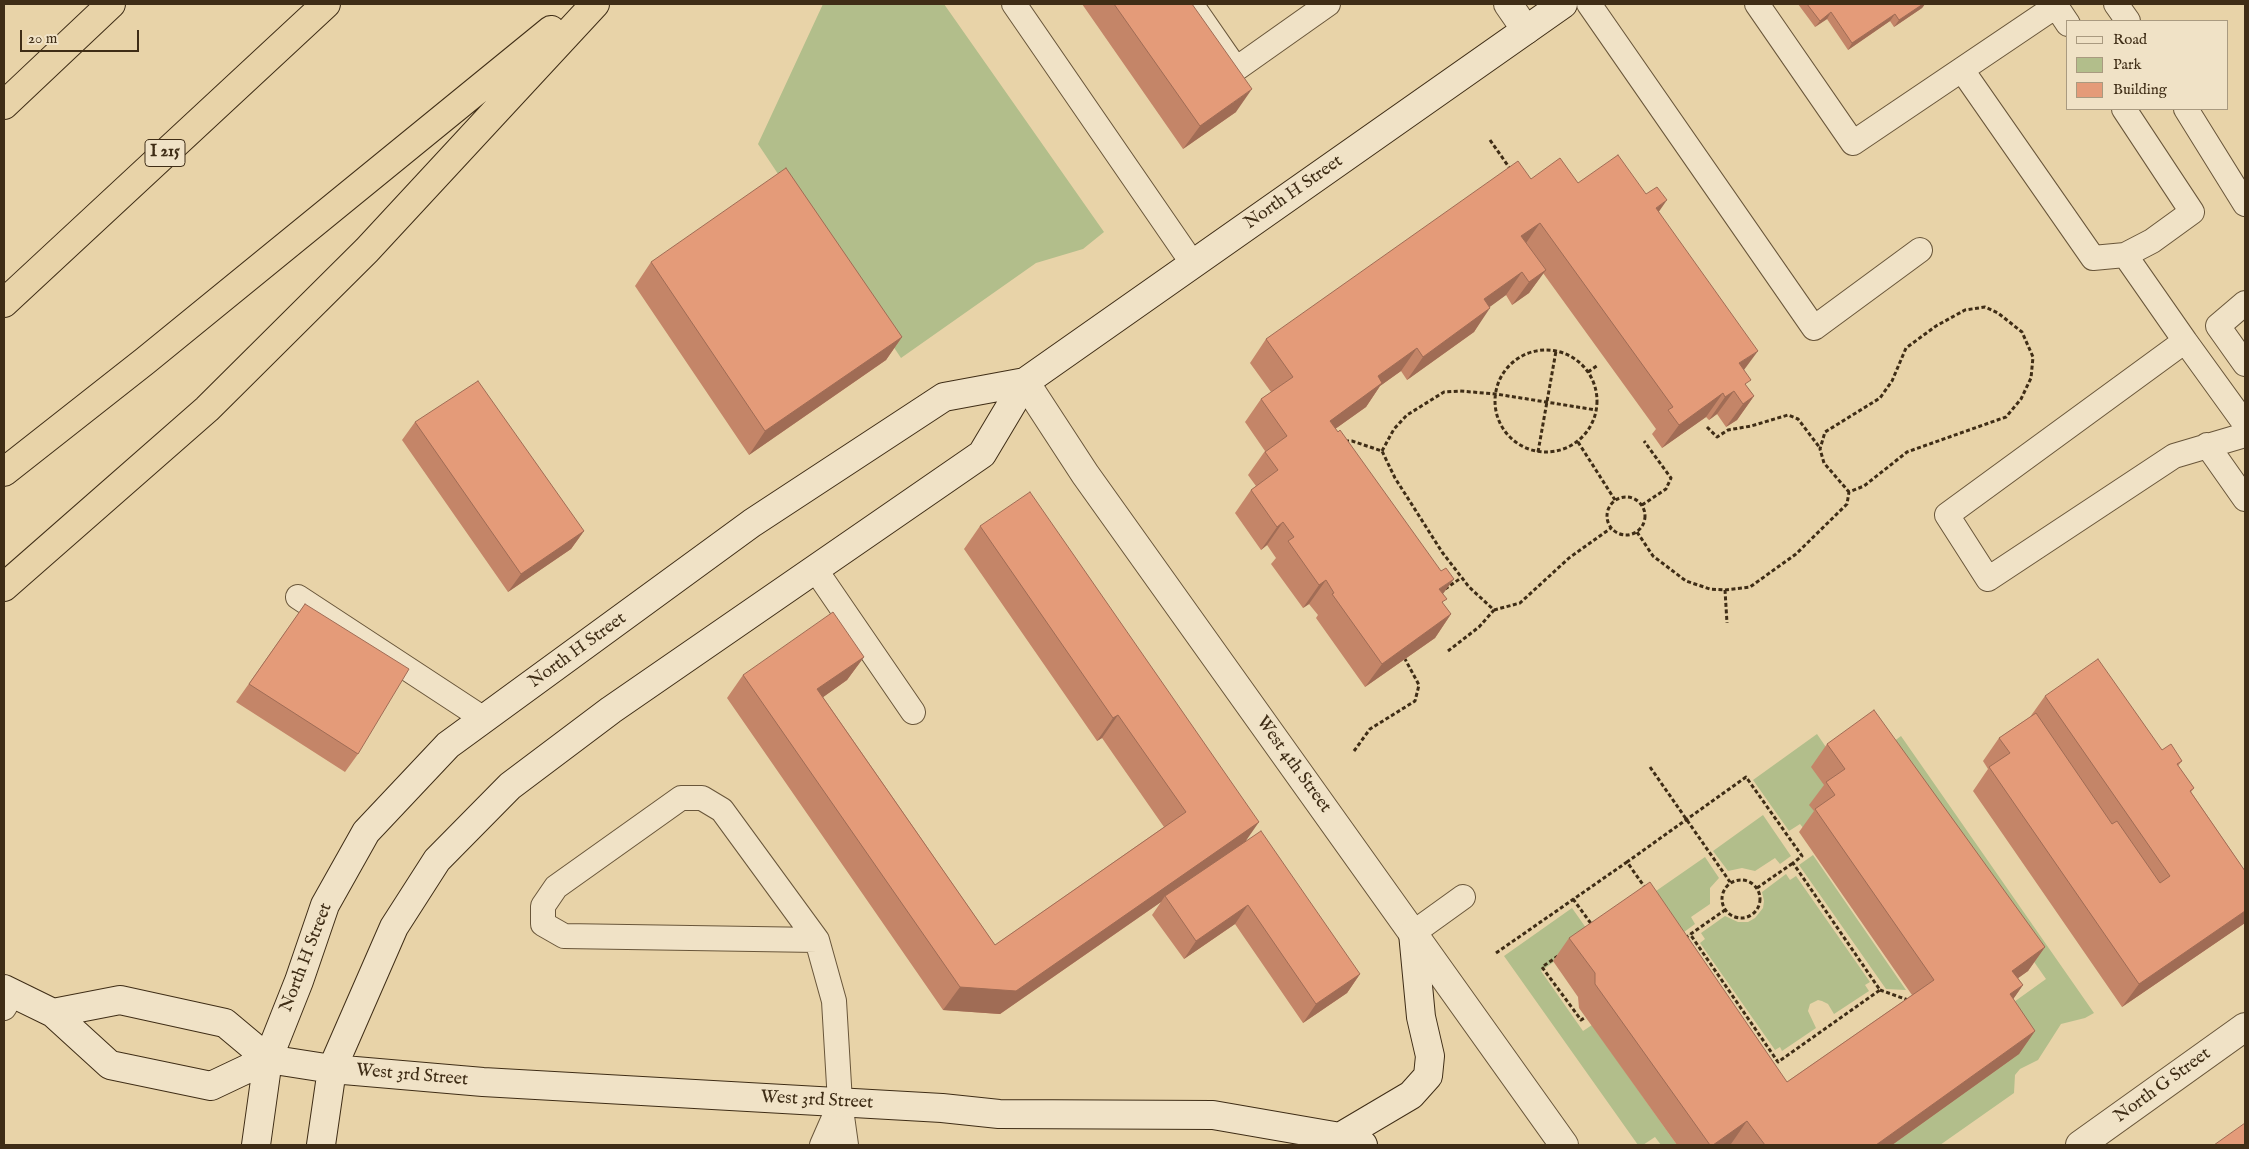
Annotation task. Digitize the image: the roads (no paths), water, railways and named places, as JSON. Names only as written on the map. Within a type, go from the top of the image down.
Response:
[{"type":"highway","points":[[4,105],[110,4]]},
{"type":"highway","name":"I 215","points":[[4,303],[326,4]]},
{"type":"highway","points":[[4,472],[145,361],[583,4]]},
{"type":"highway","points":[[4,587],[214,402],[366,250],[594,4]]},
{"type":"main road","points":[[1508,4],[1526,30]]},
{"type":"main road","name":"North H Street","points":[[332,1070],[394,927],[437,860],[510,786],[611,710],[982,454],[1026,382],[1563,4]]},
{"type":"main road","name":"North H Street","points":[[268,1059],[325,905],[366,832],[448,745],[752,523],[944,397],[1026,382]]},
{"type":"main road","name":"West 4th Street","points":[[1026,382],[1085,474],[1564,1145]]},
{"type":"main road","points":[[1352,1141],[1411,1095],[1428,1076],[1430,1056],[1421,1018],[1413,933]]},
{"type":"main road","points":[[6,997],[53,1013],[110,1065],[211,1086],[268,1059]]},
{"type":"main road","points":[[53,1013],[120,1000],[225,1022],[268,1059]]},
{"type":"main road","name":"North G Street","points":[[2080,1145],[2245,1027]]},
{"type":"main road","points":[[256,1145],[268,1059]]},
{"type":"main road","name":"West 3rd Street","points":[[268,1059],[332,1070],[483,1082],[840,1102],[999,1114],[1213,1115],[1352,1141]]},
{"type":"main road","points":[[321,1145],[332,1070]]},
{"type":"lane","points":[[1014,4],[1193,264]]},
{"type":"lane","points":[[1191,4],[1236,69],[1328,4]]},
{"type":"lane","points":[[1589,4],[1814,328],[1920,250]]},
{"type":"lane","points":[[1758,4],[1853,142],[2056,6],[2066,21]]},
{"type":"lane","points":[[2116,4],[2127,20]]},
{"type":"lane","points":[[1962,70],[2093,258],[2125,255],[2152,241],[2192,212],[2125,110]]},
{"type":"lane","points":[[2187,110],[2245,204]]},
{"type":"lane","points":[[2125,255],[2245,424]]},
{"type":"lane","points":[[2245,303],[2218,326],[2245,364]]},
{"type":"lane","points":[[2185,341],[1947,515],[1988,579],[2174,456],[2245,435]]},
{"type":"lane","points":[[2207,445],[2243,494]]},
{"type":"lane","points":[[815,569],[913,712]]},
{"type":"lane","points":[[298,597],[484,719]]},
{"type":"lane","points":[[817,940],[564,936],[543,924],[542,906],[556,887],[681,798],[702,798],[722,810],[817,940],[834,1001],[840,1102],[846,1145]]},
{"type":"lane","points":[[1413,933],[1463,897]]},
{"type":"lane","points":[[822,1145],[840,1102]]}]
